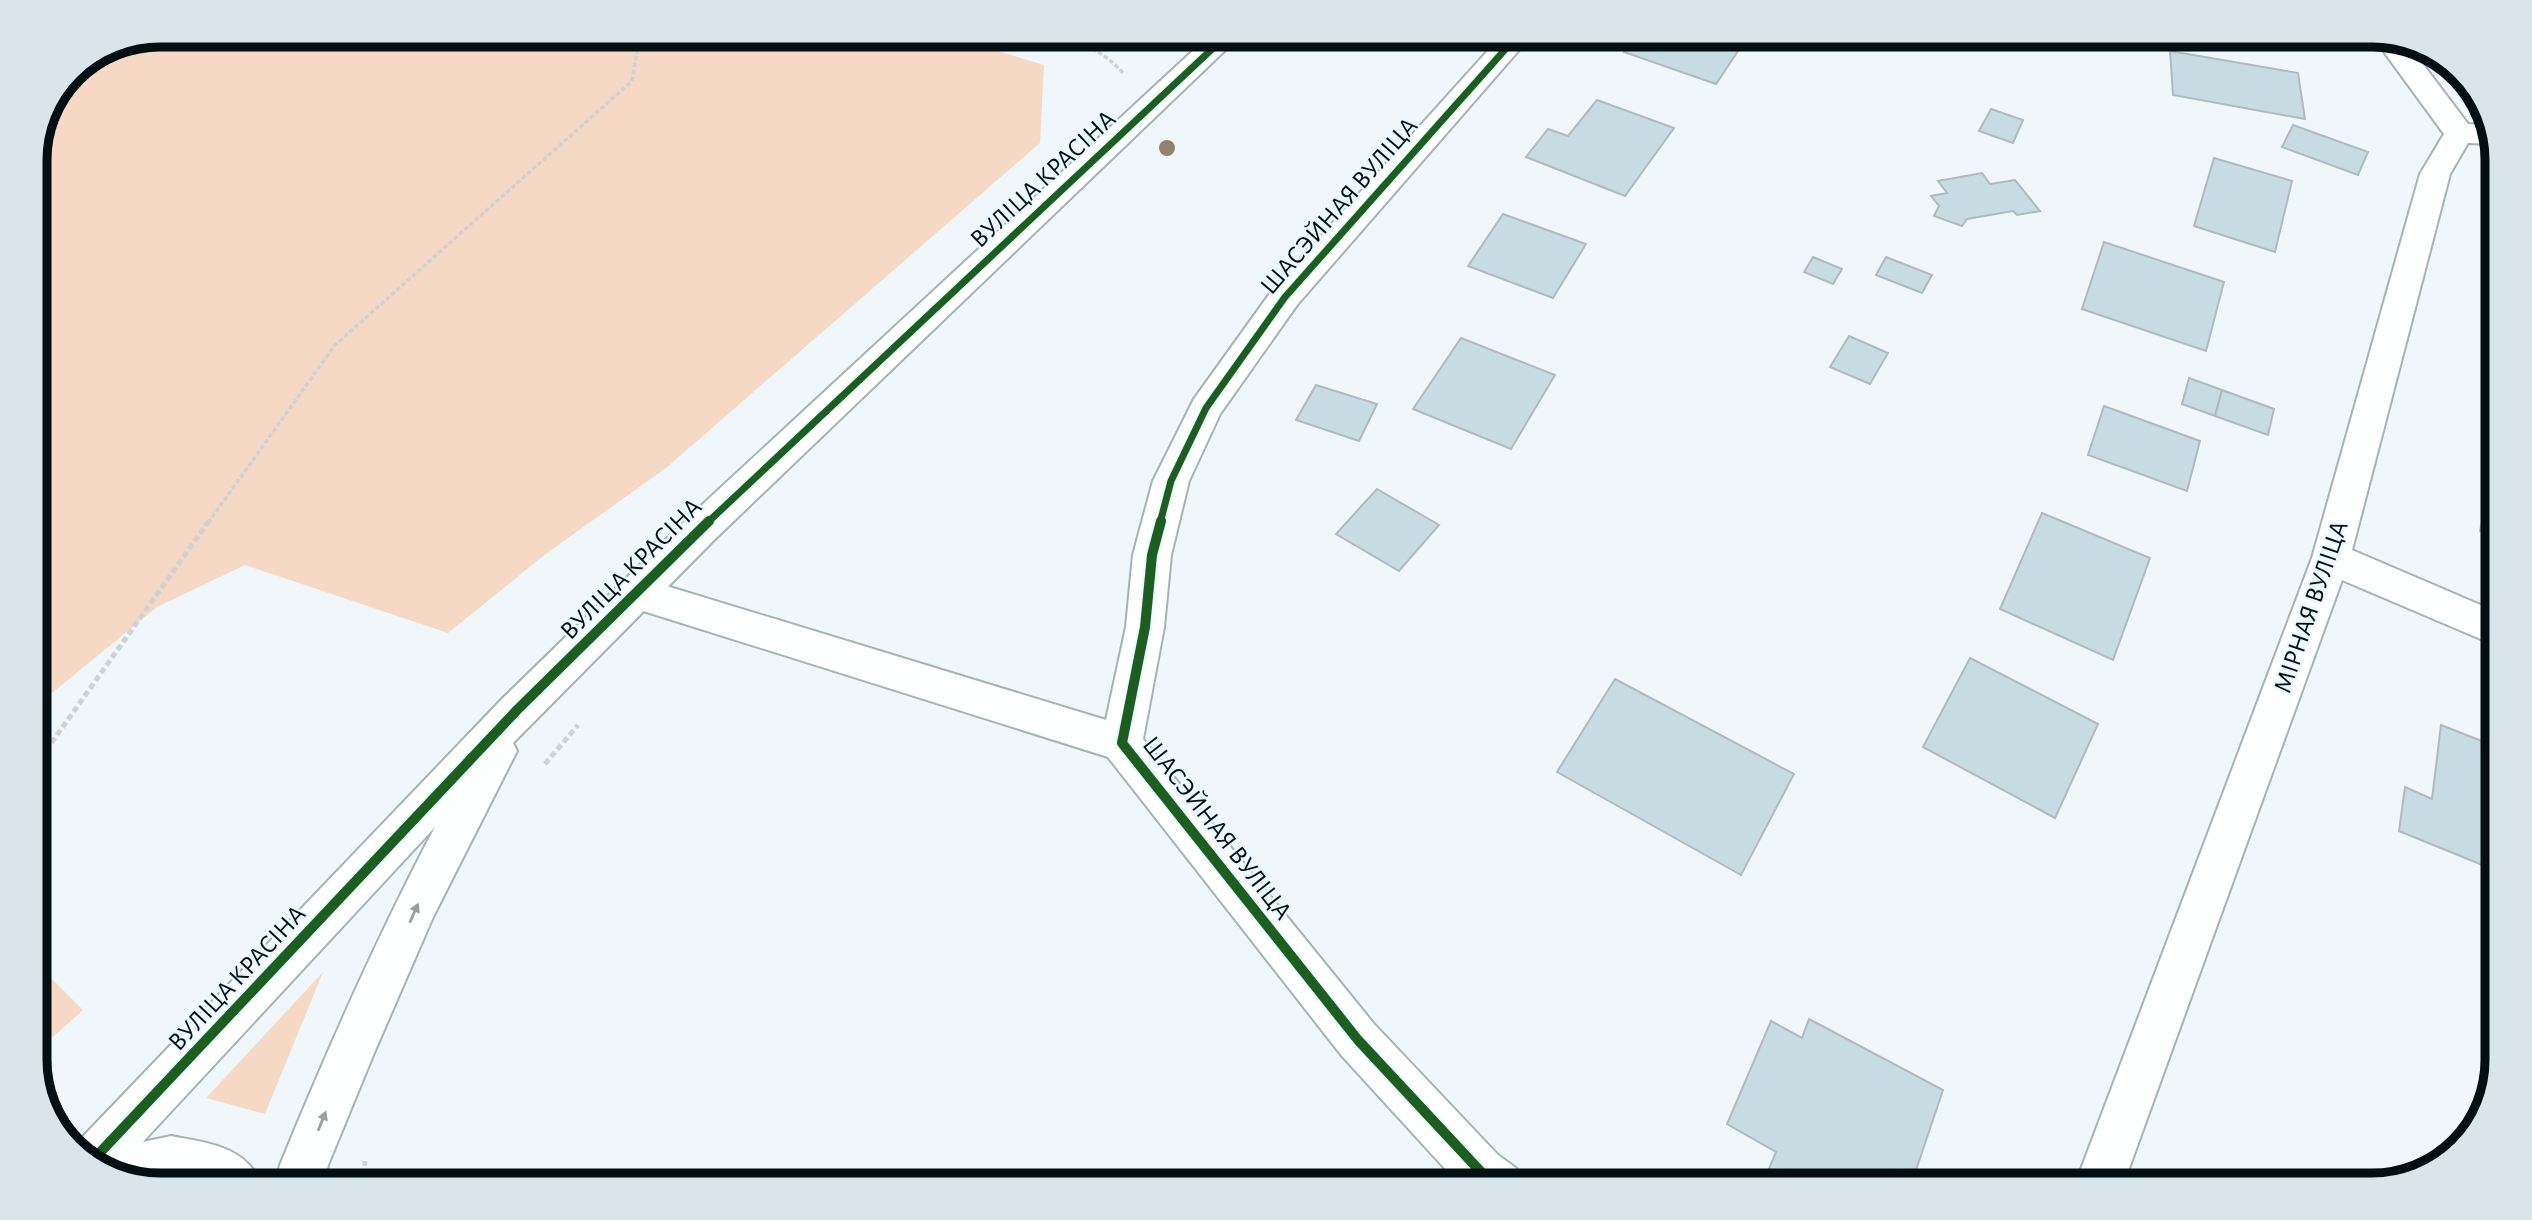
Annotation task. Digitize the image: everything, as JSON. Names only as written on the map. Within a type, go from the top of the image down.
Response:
[{"type":"street","name":"ВУЛІЦА КРАСІНА","points":[[98,1155],[517,710],[702,528],[1214,47]]},
{"type":"street","name":"ШАСЭЙНАЯ ВУЛІЦА","points":[[1482,1173],[1358,1040],[1122,743],[1145,628],[1152,555],[1171,481],[1206,408],[1285,297],[1507,47]]},
{"type":"street","name":"МІРНАЯ ВУЛІЦА","points":[[2103,1173],[2331,558],[2435,174],[2475,134],[2399,51]]},
{"type":"street","points":[[2331,558],[2485,625]]},
{"type":"street","points":[[637,593],[1122,743]]},
{"type":"street","name":"ВУЛІЦА КРАСІНА","points":[[302,1173],[356,1040],[418,902],[517,710]]},
{"type":"street","points":[[130,1169],[171,1160],[216,1168],[222,1173]]},
{"type":"path","points":[[47,749],[335,345],[632,81],[638,47]]},
{"type":"path","points":[[1091,47],[1108,54],[1123,73]]},
{"type":"path","points":[[1260,54],[1267,47]]},
{"type":"path","points":[[542,767],[585,717]]},
{"type":"path","points":[[364,1173],[365,1159]]},
{"type":"shaded area","points":[[160,47],[985,47],[1044,65],[1040,143],[666,468],[547,553],[448,633],[245,565],[157,607],[47,697],[47,152],[51,131],[66,97],[80,80],[97,66],[138,49]]},
{"type":"shaded area","points":[[323,972],[265,1114],[206,1098]]},
{"type":"shaded area","points":[[47,974],[83,1010],[47,1042]]},
{"type":"building","points":[[1628,47],[1741,47],[1716,84],[1624,52]]},
{"type":"building","points":[[2170,51],[2298,73],[2305,119],[2173,95]]},
{"type":"building","points":[[1597,100],[1674,128],[1625,196],[1526,157],[1548,129],[1568,136]]},
{"type":"building","points":[[1991,109],[2023,120],[2013,143],[1979,131]]},
{"type":"building","points":[[2293,125],[2368,152],[2358,175],[2282,147]]},
{"type":"building","points":[[2214,158],[2292,181],[2275,252],[2194,226]]},
{"type":"building","points":[[1982,173],[1990,184],[2015,180],[2040,211],[2017,215],[2013,211],[1967,219],[1962,226],[1934,216],[1939,206],[1931,196],[1947,193],[1938,181]]},
{"type":"building","points":[[1503,214],[1586,244],[1553,298],[1468,266]]},
{"type":"building","points":[[2104,242],[2224,282],[2206,351],[2082,309]]},
{"type":"building","points":[[1813,257],[1842,269],[1833,284],[1804,272]]},
{"type":"building","points":[[1886,257],[1932,275],[1922,293],[1876,275]]},
{"type":"building","points":[[1849,336],[1888,353],[1870,384],[1830,367]]},
{"type":"building","points":[[1461,338],[1555,375],[1511,449],[1413,409]]},
{"type":"building","points":[[2189,378],[2222,390],[2215,416],[2182,404]]},
{"type":"building","points":[[1316,385],[1377,404],[1359,441],[1296,420]]},
{"type":"building","points":[[2222,390],[2274,409],[2268,435],[2215,416]]},
{"type":"building","points":[[2104,406],[2200,441],[2187,491],[2088,455]]},
{"type":"building","points":[[1377,489],[1439,525],[1399,571],[1336,534]]},
{"type":"building","points":[[2485,508],[2485,533],[2480,531]]},
{"type":"building","points":[[2042,513],[2150,558],[2113,660],[2000,609]]},
{"type":"building","points":[[1970,658],[2098,724],[2055,818],[1923,747]]},
{"type":"building","points":[[1615,679],[1794,774],[1741,875],[1557,772]]},
{"type":"building","points":[[2441,725],[2485,742],[2485,866],[2399,831],[2405,787],[2432,799]]},
{"type":"building","points":[[1809,1019],[1943,1090],[1915,1173],[1771,1173],[1768,1171],[1776,1152],[1727,1124],[1771,1021],[1802,1038]]},
{"type":"cycle path","points":[[98,1155],[517,710],[702,528],[1214,47]]},
{"type":"cycle path","points":[[1482,1173],[1358,1040],[1122,743],[1145,627],[1152,555],[1171,481],[1206,408],[1285,297],[1507,47]]}]
